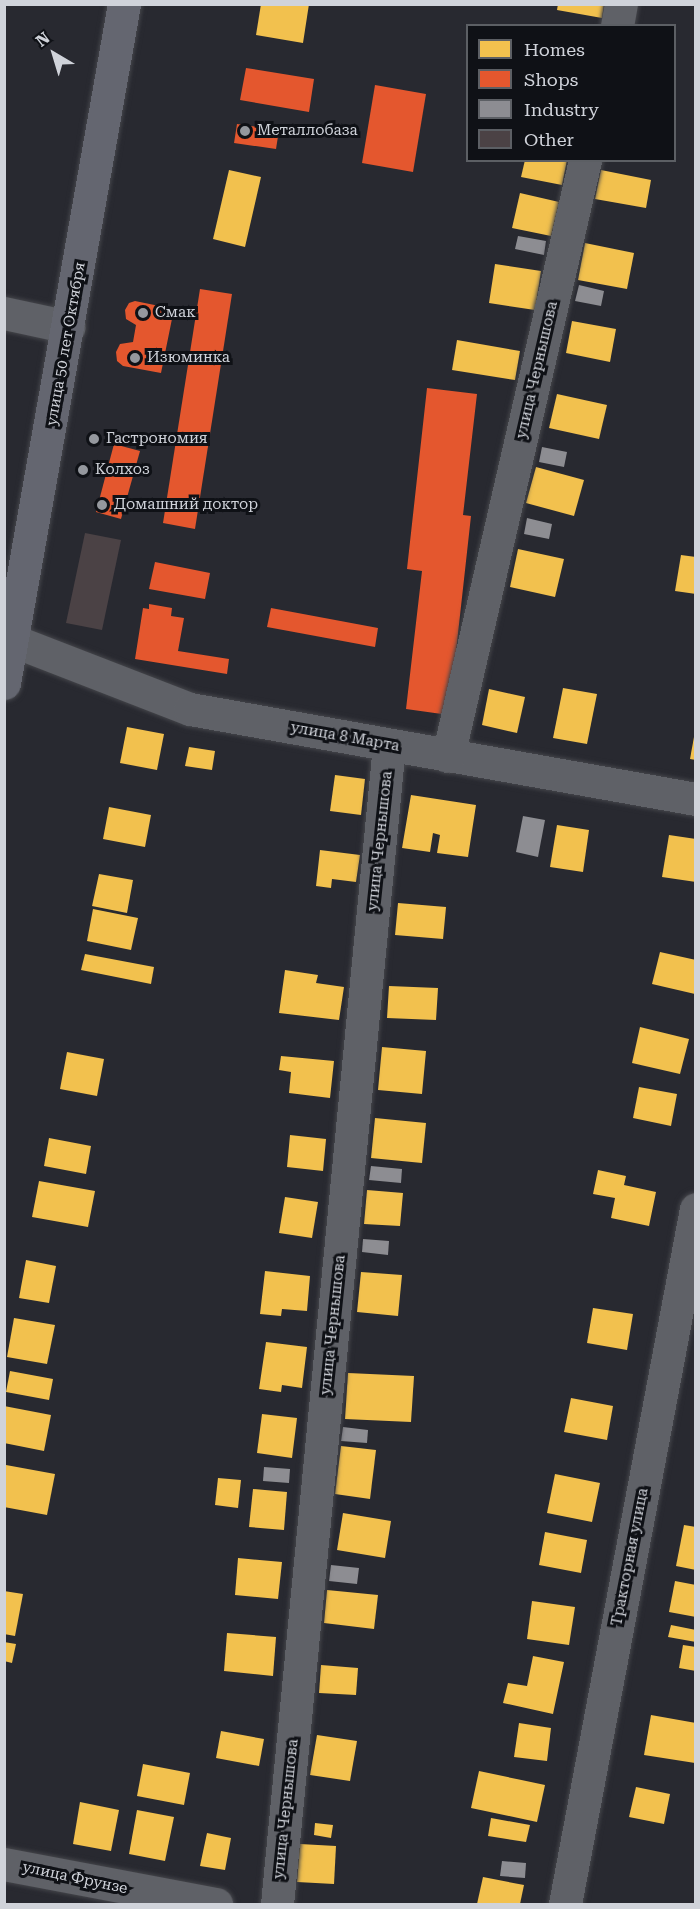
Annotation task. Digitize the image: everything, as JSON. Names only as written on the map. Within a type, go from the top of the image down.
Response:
[{"type":"main road","name":"улица 50 лет Октября","points":[[4,683],[8,638],[69,327],[124,4]]},
{"type":"street","points":[[616,24],[621,4]]},
{"type":"street","name":"улица Чернышова","points":[[448,756],[585,162]]},
{"type":"street","points":[[4,313],[69,327]]},
{"type":"street","name":"улица 8 Марта","points":[[8,638],[190,709],[696,799]]},
{"type":"street","name":"улица Чернышова","points":[[277,1905],[389,746]]},
{"type":"street","name":"Тракторная улица","points":[[565,1905],[696,1209]]},
{"type":"street","name":"улица Фрунзе","points":[[4,1864],[178,1902],[216,1905]]},
{"type":"building: Homes","points":[[261,4],[309,4],[303,43],[256,35]]},
{"type":"building: Homes","points":[[558,4],[604,4],[602,18],[557,10]]},
{"type":"building: Homes","points":[[525,162],[567,162],[562,185],[521,177]]},
{"type":"building: Homes","points":[[229,170],[261,177],[245,247],[213,239]]},
{"type":"building: Homes","points":[[601,170],[651,180],[646,208],[595,199]]},
{"type":"building: Homes","points":[[520,193],[559,202],[551,236],[512,228]]},
{"type":"building: Homes","points":[[585,243],[634,253],[627,289],[578,280]]},
{"type":"building: Homes","points":[[495,264],[541,271],[535,310],[489,303]]},
{"type":"building: Homes","points":[[572,321],[616,329],[610,362],[566,353]]},
{"type":"building: Homes","points":[[457,340],[520,351],[515,380],[452,370]]},
{"type":"building: Homes","points":[[557,394],[607,405],[599,439],[549,428]]},
{"type":"building: Homes","points":[[536,467],[584,480],[574,516],[526,503]]},
{"type":"building: Homes","points":[[518,549],[564,559],[555,597],[510,587]]},
{"type":"building: Homes","points":[[681,555],[696,557],[696,594],[675,591]]},
{"type":"building: Homes","points":[[563,688],[597,694],[587,744],[553,738]]},
{"type":"building: Homes","points":[[489,689],[525,697],[517,733],[482,725]]},
{"type":"building: Homes","points":[[127,727],[164,734],[157,770],[120,763]]},
{"type":"building: Homes","points":[[694,737],[696,737],[696,760],[690,759]]},
{"type":"building: Homes","points":[[189,747],[215,751],[212,770],[185,766]]},
{"type":"building: Homes","points":[[335,775],[365,779],[361,815],[330,811]]},
{"type":"building: Homes","points":[[411,795],[476,805],[468,857],[437,853],[440,835],[433,833],[430,852],[402,848]]},
{"type":"building: Homes","points":[[109,807],[151,815],[145,847],[103,839]]},
{"type":"building: Homes","points":[[557,825],[589,830],[583,872],[550,867]]},
{"type":"building: Homes","points":[[669,835],[696,839],[696,882],[662,877]]},
{"type":"building: Homes","points":[[320,850],[360,855],[356,882],[332,879],[331,888],[316,886]]},
{"type":"building: Homes","points":[[99,874],[133,880],[127,913],[92,906]]},
{"type":"building: Homes","points":[[398,903],[446,907],[443,939],[395,935]]},
{"type":"building: Homes","points":[[93,909],[138,918],[131,950],[87,941]]},
{"type":"building: Homes","points":[[660,952],[696,960],[695,994],[652,984]]},
{"type":"building: Homes","points":[[85,954],[154,967],[151,984],[81,970]]},
{"type":"building: Homes","points":[[285,970],[318,975],[316,983],[344,987],[339,1020],[279,1013]]},
{"type":"building: Homes","points":[[389,986],[438,988],[436,1020],[387,1018]]},
{"type":"building: Homes","points":[[640,1027],[689,1039],[680,1074],[632,1063]]},
{"type":"building: Homes","points":[[382,1047],[426,1051],[422,1094],[378,1090]]},
{"type":"building: Homes","points":[[67,1052],[104,1059],[97,1096],[60,1089]]},
{"type":"building: Homes","points":[[281,1056],[334,1061],[330,1098],[289,1093],[291,1072],[279,1070]]},
{"type":"building: Homes","points":[[639,1087],[677,1094],[671,1126],[633,1118]]},
{"type":"building: Homes","points":[[375,1118],[426,1123],[422,1163],[371,1158]]},
{"type":"building: Homes","points":[[290,1135],[326,1139],[323,1171],[287,1167]]},
{"type":"building: Homes","points":[[49,1138],[91,1146],[86,1174],[44,1166]]},
{"type":"building: Homes","points":[[598,1170],[626,1176],[624,1185],[656,1192],[649,1226],[611,1218],[615,1198],[593,1194]]},
{"type":"building: Homes","points":[[39,1181],[95,1191],[88,1227],[32,1217]]},
{"type":"building: Homes","points":[[367,1190],[403,1193],[400,1226],[364,1224]]},
{"type":"building: Homes","points":[[285,1197],[318,1202],[312,1238],[279,1233]]},
{"type":"building: Homes","points":[[26,1260],[56,1266],[49,1303],[19,1298]]},
{"type":"building: Homes","points":[[265,1271],[310,1276],[307,1311],[282,1309],[281,1316],[260,1314]]},
{"type":"building: Homes","points":[[361,1272],[402,1275],[398,1316],[357,1312]]},
{"type":"building: Homes","points":[[593,1308],[633,1314],[627,1350],[587,1343]]},
{"type":"building: Homes","points":[[14,1318],[55,1325],[47,1364],[7,1357]]},
{"type":"building: Homes","points":[[266,1342],[307,1347],[302,1388],[282,1385],[281,1392],[259,1389]]},
{"type":"building: Homes","points":[[10,1371],[53,1379],[49,1400],[6,1392]]},
{"type":"building: Homes","points":[[348,1373],[414,1376],[411,1422],[345,1419]]},
{"type":"building: Homes","points":[[571,1398],[613,1406],[607,1440],[564,1432]]},
{"type":"building: Homes","points":[[4,1406],[51,1415],[44,1451],[4,1443]]},
{"type":"building: Homes","points":[[262,1414],[297,1418],[292,1458],[257,1453]]},
{"type":"building: Homes","points":[[341,1446],[376,1450],[370,1499],[335,1494]]},
{"type":"building: Homes","points":[[6,1465],[55,1474],[47,1515],[4,1507]]},
{"type":"building: Homes","points":[[555,1474],[600,1483],[592,1522],[547,1513]]},
{"type":"building: Homes","points":[[218,1478],[241,1480],[238,1508],[215,1505]]},
{"type":"building: Homes","points":[[253,1489],[287,1492],[284,1530],[249,1527]]},
{"type":"building: Homes","points":[[343,1513],[391,1521],[385,1558],[337,1550]]},
{"type":"building: Homes","points":[[684,1525],[696,1527],[696,1570],[676,1566]]},
{"type":"building: Homes","points":[[545,1532],[587,1540],[581,1573],[539,1565]]},
{"type":"building: Homes","points":[[238,1558],[282,1562],[278,1599],[235,1595]]},
{"type":"building: Homes","points":[[675,1581],[696,1585],[696,1617],[669,1612]]},
{"type":"building: Homes","points":[[327,1590],[378,1595],[374,1629],[324,1623]]},
{"type":"building: Homes","points":[[4,1591],[23,1594],[15,1636],[4,1634]]},
{"type":"building: Homes","points":[[532,1601],[575,1607],[569,1645],[527,1639]]},
{"type":"building: Homes","points":[[671,1625],[696,1630],[696,1642],[668,1637]]},
{"type":"building: Homes","points":[[227,1633],[276,1637],[273,1676],[224,1671]]},
{"type":"building: Homes","points":[[4,1642],[16,1644],[12,1663],[4,1661]]},
{"type":"building: Homes","points":[[683,1645],[696,1647],[696,1671],[679,1668]]},
{"type":"building: Homes","points":[[533,1656],[564,1662],[553,1714],[503,1703],[508,1683],[527,1686]]},
{"type":"building: Homes","points":[[321,1665],[358,1668],[356,1695],[319,1693]]},
{"type":"building: Homes","points":[[651,1715],[696,1723],[695,1763],[644,1755]]},
{"type":"building: Homes","points":[[519,1723],[551,1728],[547,1761],[514,1757]]},
{"type":"building: Homes","points":[[221,1731],[264,1739],[259,1766],[216,1758]]},
{"type":"building: Homes","points":[[317,1735],[357,1741],[350,1781],[310,1775]]},
{"type":"building: Homes","points":[[143,1764],[190,1773],[184,1805],[137,1796]]},
{"type":"building: Homes","points":[[479,1771],[545,1785],[537,1822],[471,1808]]},
{"type":"building: Homes","points":[[636,1787],[670,1794],[664,1824],[629,1817]]},
{"type":"building: Homes","points":[[80,1802],[119,1810],[111,1851],[73,1844]]},
{"type":"building: Homes","points":[[137,1810],[174,1817],[165,1861],[129,1854]]},
{"type":"building: Homes","points":[[491,1818],[530,1825],[526,1842],[488,1836]]},
{"type":"building: Homes","points":[[315,1823],[333,1825],[331,1838],[314,1835]]},
{"type":"building: Homes","points":[[207,1833],[231,1838],[225,1870],[200,1866]]},
{"type":"building: Homes","points":[[300,1844],[336,1846],[334,1884],[297,1882]]},
{"type":"building: Homes","points":[[483,1877],[524,1885],[520,1904],[477,1904]]},
{"type":"building: Shops","points":[[246,68],[314,79],[309,112],[240,100]]},
{"type":"building: Shops","points":[[375,85],[426,94],[413,172],[362,163]]},
{"type":"building: Shops","points":[[237,124],[279,130],[276,149],[234,143]]},
{"type":"building: Shops","points":[[200,289],[232,294],[195,529],[163,523]]},
{"type":"building: Shops","points":[[135,301],[174,309],[161,373],[123,366],[117,361],[116,352],[120,344],[133,342],[136,325],[126,319],[125,310],[129,303]]},
{"type":"building: Shops","points":[[427,388],[477,394],[463,515],[471,516],[449,715],[406,709],[422,571],[407,569]]},
{"type":"building: Shops","points":[[114,444],[140,451],[121,519],[96,512]]},
{"type":"building: Shops","points":[[155,562],[210,573],[205,599],[149,589]]},
{"type":"building: Shops","points":[[149,604],[172,608],[171,616],[184,618],[178,651],[229,659],[227,674],[135,659],[143,608],[149,609]]},
{"type":"building: Shops","points":[[271,608],[378,628],[375,647],[267,627]]},
{"type":"building: Industry","points":[[518,236],[546,241],[544,255],[515,249]]},
{"type":"building: Industry","points":[[579,285],[604,291],[601,306],[575,301]]},
{"type":"building: Industry","points":[[542,447],[567,452],[564,467],[539,462]]},
{"type":"building: Industry","points":[[527,518],[552,524],[549,539],[524,534]]},
{"type":"building: Industry","points":[[523,816],[545,820],[538,857],[516,852]]},
{"type":"building: Industry","points":[[371,1166],[402,1169],[401,1183],[369,1180]]},
{"type":"building: Industry","points":[[363,1239],[389,1241],[388,1255],[362,1252]]},
{"type":"building: Industry","points":[[343,1427],[368,1430],[367,1443],[341,1441]]},
{"type":"building: Industry","points":[[264,1467],[290,1469],[289,1483],[263,1481]]},
{"type":"building: Industry","points":[[331,1565],[359,1568],[357,1584],[329,1581]]},
{"type":"building: Industry","points":[[502,1861],[526,1863],[525,1878],[500,1876]]},
{"type":"building: Other","points":[[85,533],[121,540],[102,630],[66,623]]},
{"type":"place","name":"Металлобаза","points":[[245,131]]},
{"type":"place","name":"Смак","points":[[143,313]]},
{"type":"place","name":"Изюминка","points":[[135,358]]},
{"type":"place","name":"Гастрономия","points":[[94,439]]},
{"type":"place","name":"Колхоз","points":[[83,470]]},
{"type":"place","name":"Домашний доктор","points":[[102,505]]}]
